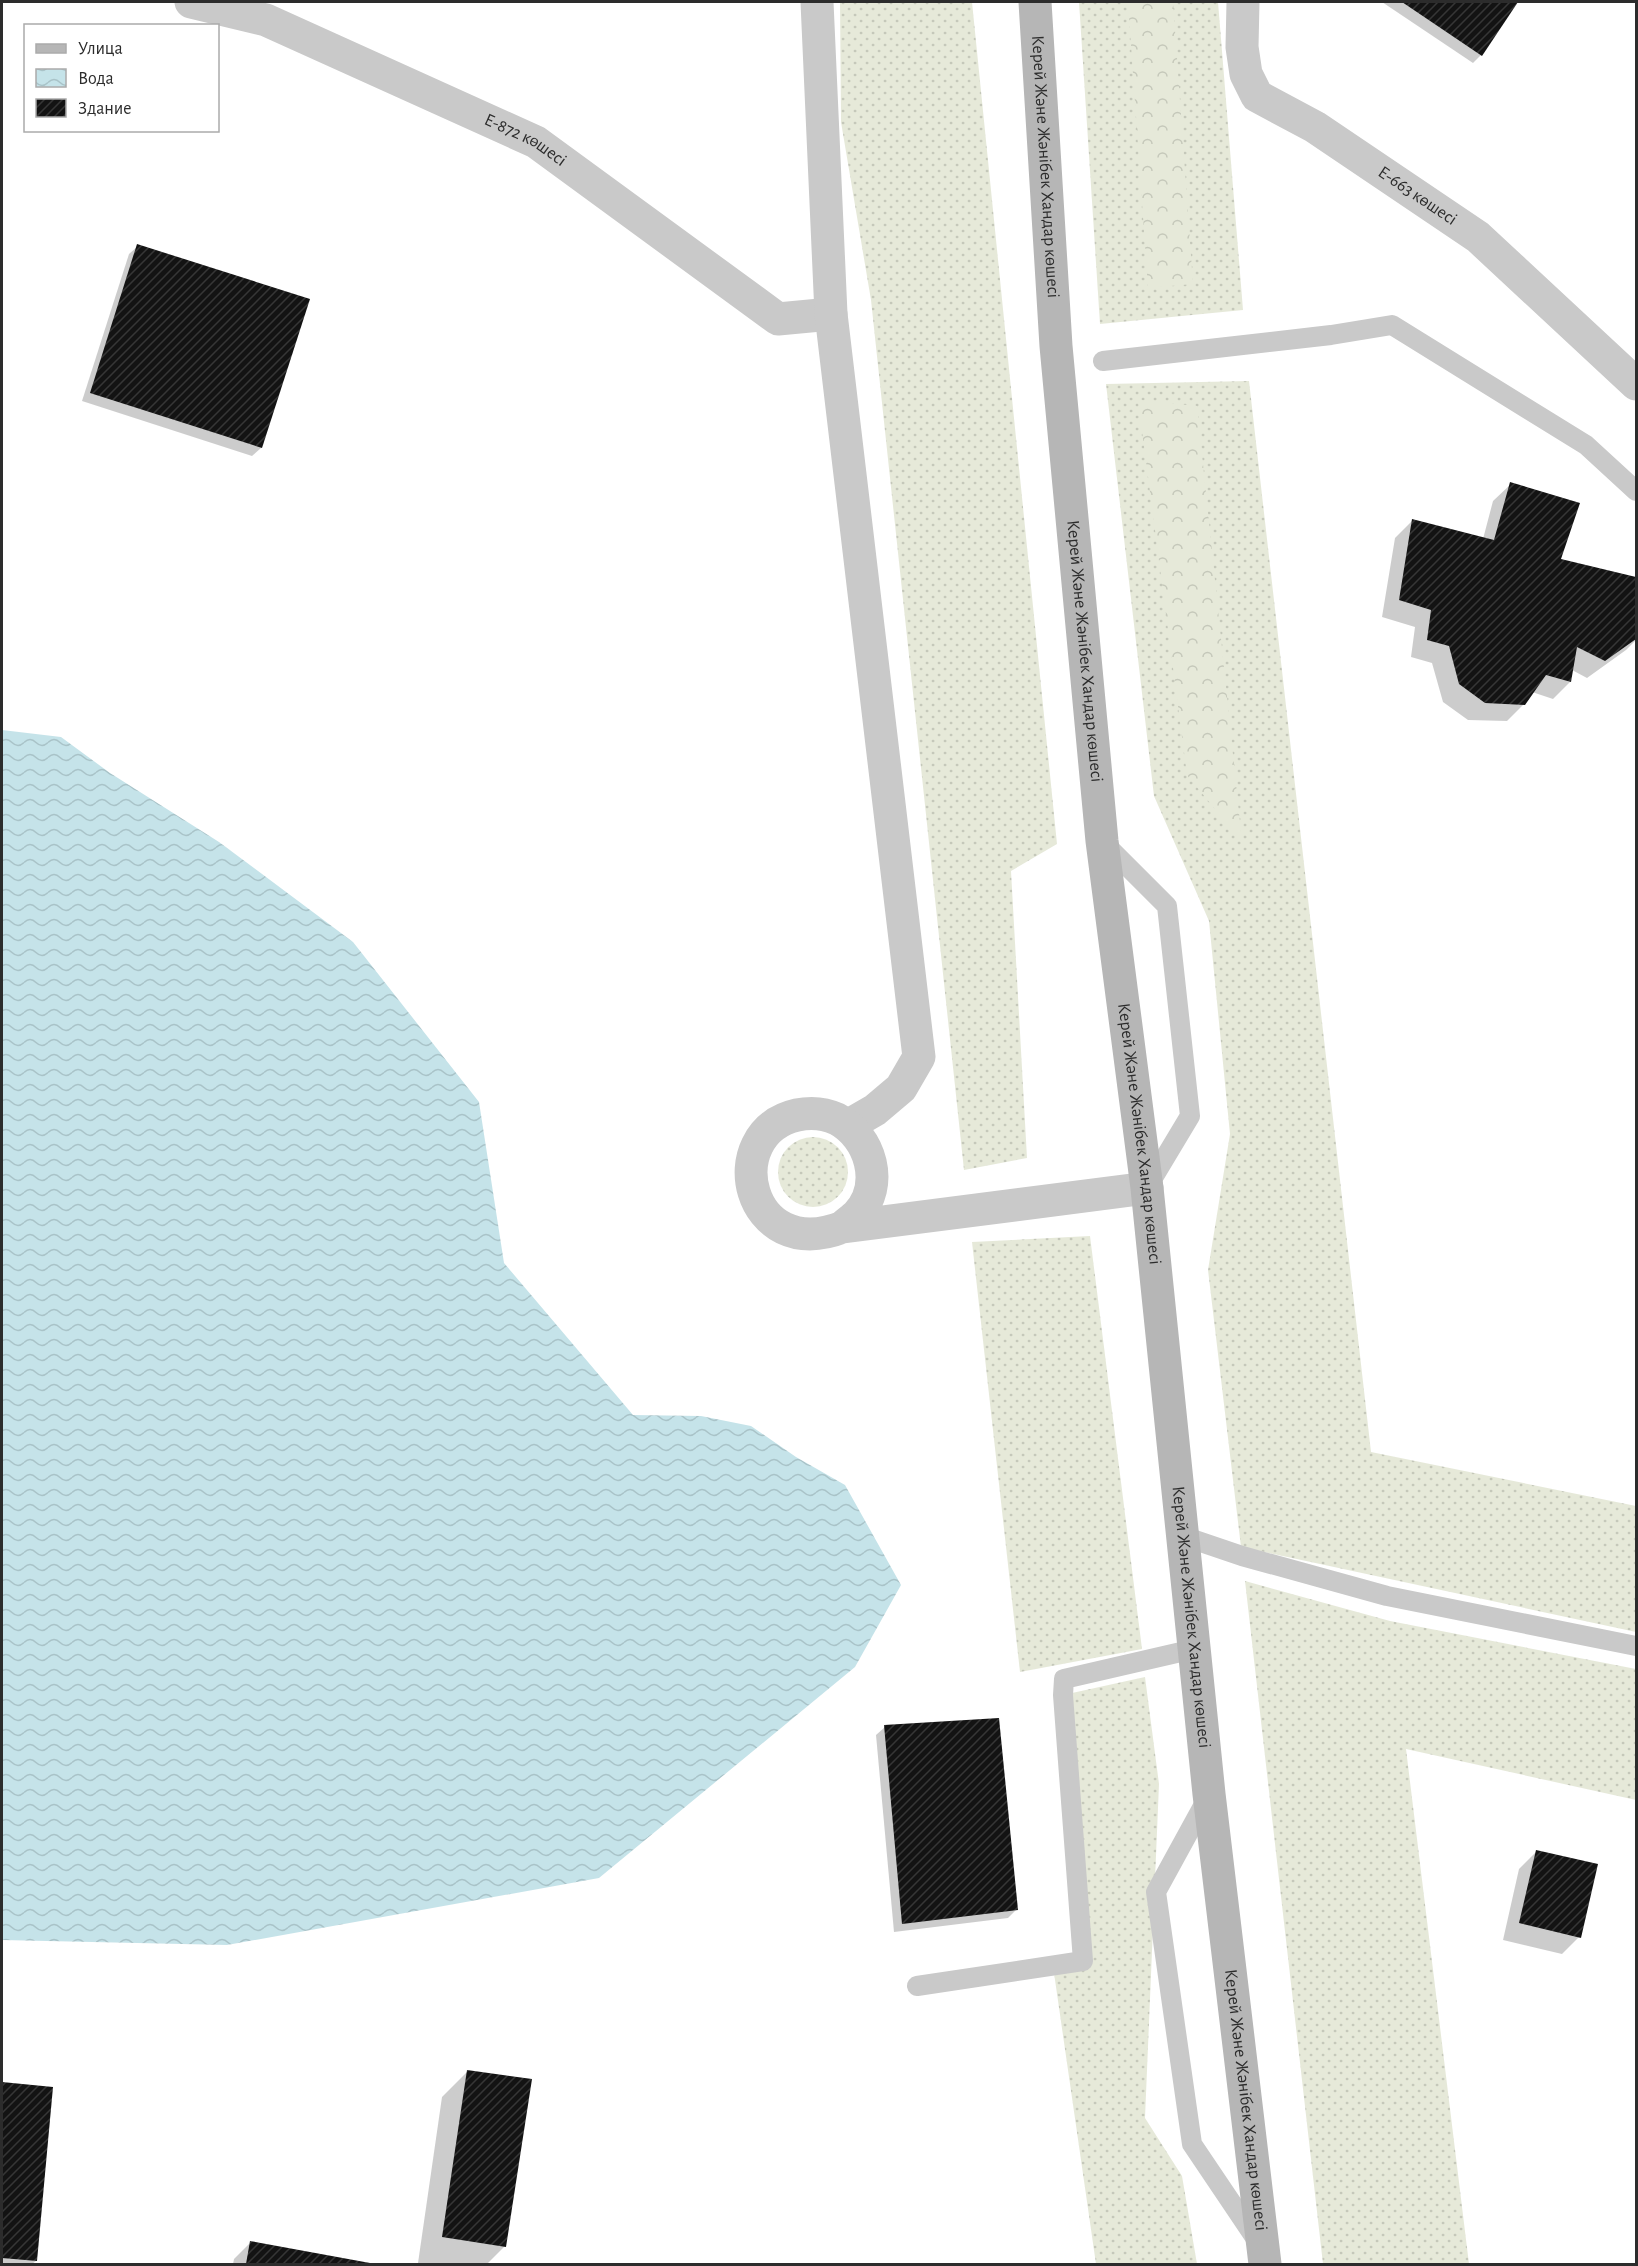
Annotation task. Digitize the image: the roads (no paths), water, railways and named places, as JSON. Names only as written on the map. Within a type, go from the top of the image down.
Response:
[{"type":"main road","name":"Керей Және Жәнібек Хандар көшесі","points":[[1035,2],[1056,346],[1102,841],[1146,1188],[1209,1794],[1264,2257]]},
{"type":"street","name":"Е-872 көшесі","points":[[191,2],[266,20],[536,142],[778,319],[831,314]]},
{"type":"street","points":[[817,2],[831,314],[918,1057],[902,1088],[875,1110],[849,1125]]},
{"type":"street","name":"Е-663 көшесі","points":[[1243,2],[1242,47],[1246,74],[1257,96],[1315,127],[1478,237],[1636,384]]},
{"type":"street","points":[[843,1227],[858,1214],[868,1197],[873,1178],[870,1158],[862,1140],[849,1125],[830,1116],[810,1113],[790,1117],[772,1127],[759,1143],[752,1162],[751,1182],[757,1202],[769,1218],[786,1230],[805,1234],[825,1234],[843,1227],[1146,1188]]},
{"type":"lane","points":[[1103,361],[1331,335],[1392,324],[1586,445],[1636,491]]},
{"type":"lane","points":[[1102,841],[1167,906],[1190,1116],[1146,1188]]},
{"type":"lane","points":[[1183,1536],[1242,1556],[1387,1596],[1636,1646]]},
{"type":"lane","points":[[917,1986],[1083,1961],[1063,1695],[1064,1679],[1194,1649]]},
{"type":"lane","points":[[1209,1794],[1156,1893],[1192,2144],[1264,2257]]},
{"type":"water","points":[[2,730],[61,737],[110,773],[219,842],[353,942],[479,1102],[504,1263],[633,1415],[701,1416],[751,1426],[796,1457],[845,1485],[901,1585],[855,1667],[599,1878],[227,1945],[2,1940]]}]
